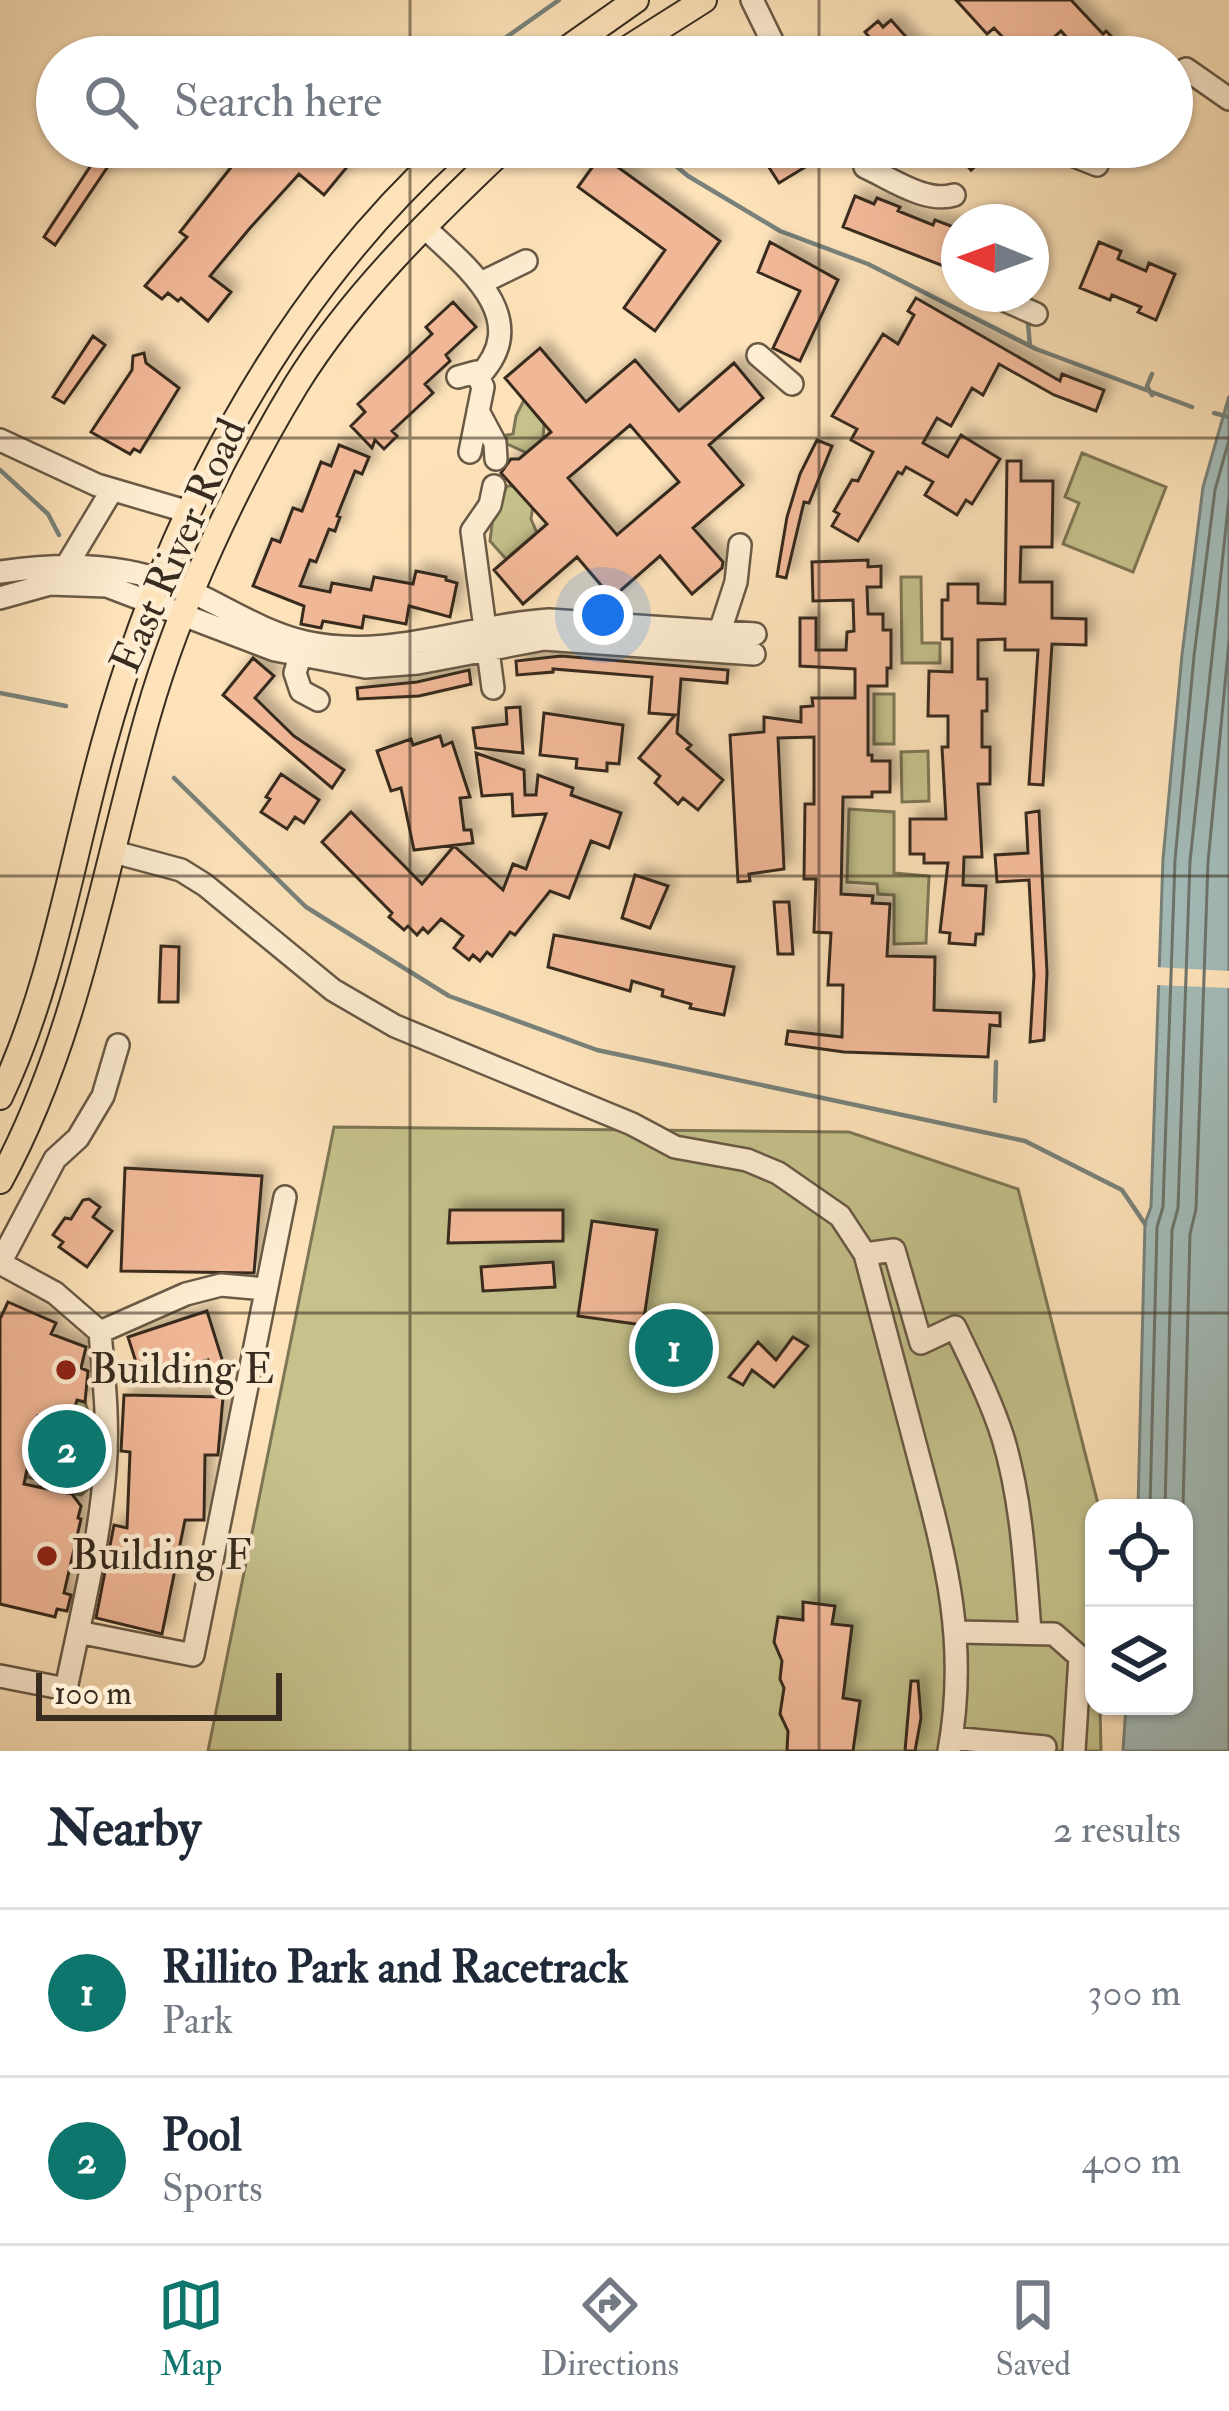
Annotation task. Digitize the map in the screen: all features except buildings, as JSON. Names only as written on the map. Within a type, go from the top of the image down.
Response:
[{"type":"main road","points":[[585,36],[636,0]]},
{"type":"main road","points":[[647,36],[704,0]]},
{"type":"main road","name":"East River Road","points":[[0,1097],[34,1006],[125,667],[189,512],[257,382],[286,340],[349,255],[430,168]]},
{"type":"main road","name":"East River Road","points":[[0,1181],[61,1043],[148,715],[187,603],[297,385],[365,294],[484,168]]},
{"type":"street","points":[[752,0],[770,36]]},
{"type":"street","points":[[1193,73],[1229,99]]},
{"type":"street","points":[[867,168],[928,196],[954,196]]},
{"type":"street","points":[[424,227],[481,283],[498,315],[493,359],[469,376],[483,386],[470,452]]},
{"type":"street","points":[[481,283],[526,261]]},
{"type":"street","points":[[1031,312],[1036,314]]},
{"type":"street","points":[[758,356],[792,384]]},
{"type":"street","points":[[478,411],[495,443],[496,459]]},
{"type":"street","points":[[0,440],[112,490],[189,512]]},
{"type":"street","points":[[493,688],[472,530],[490,505],[494,486]]},
{"type":"street","points":[[67,565],[112,490]]},
{"type":"street","points":[[720,632],[736,582],[740,545]]},
{"type":"street","points":[[0,572],[116,566],[153,590],[300,656],[336,664],[389,667],[486,640],[550,620],[720,632],[755,644],[544,639],[486,640],[344,647],[304,641],[187,603]]},
{"type":"street","points":[[0,598],[50,584],[153,590]]},
{"type":"street","points":[[300,656],[296,673],[301,691],[317,700]]},
{"type":"street","points":[[114,852],[181,870],[217,892],[333,990],[395,1026],[632,1124],[675,1147],[747,1160],[778,1173],[840,1216],[865,1254],[950,1572],[957,1632],[950,1745],[1045,1747]]},
{"type":"street","points":[[0,1676],[66,1689],[96,1550],[106,1466],[100,1332],[55,1293],[0,1263],[55,1159],[78,1138],[103,1096],[118,1045]]},
{"type":"street","points":[[78,1632],[193,1655],[285,1197]]},
{"type":"street","points":[[865,1254],[893,1250],[921,1343],[956,1327],[977,1373],[1003,1438],[1022,1527],[1030,1631]]},
{"type":"street","points":[[100,1332],[221,1285],[266,1289]]},
{"type":"street","points":[[957,1632],[1054,1634],[1080,1657],[1074,1751]]},
{"type":"shaded area","points":[[524,400],[544,424],[543,439],[527,453],[507,444],[506,435],[513,434]]},
{"type":"shaded area","points":[[1082,453],[1166,487],[1133,572],[1063,544],[1079,503],[1065,497]]},
{"type":"shaded area","points":[[507,486],[515,486],[533,506],[531,519],[537,533],[506,559],[490,541],[493,516]]},
{"type":"shaded area","points":[[901,577],[921,577],[922,643],[940,643],[940,663],[902,663]]},
{"type":"shaded area","points":[[874,694],[894,694],[894,744],[874,744]]},
{"type":"shaded area","points":[[928,751],[929,801],[902,802],[901,752]]},
{"type":"shaded area","points":[[849,809],[894,812],[894,873],[929,876],[926,943],[894,944],[894,895],[878,894],[877,884],[847,882]]},
{"type":"shaded area","points":[[334,1127],[849,1132],[1018,1189],[1097,1499],[1085,1499],[1085,1715],[1100,1715],[1101,1751],[208,1751]]},
{"type":"shaded area","points":[[77,1400],[85,1402],[88,1411],[83,1418],[93,1428],[90,1487],[81,1495],[41,1488],[42,1480],[26,1477],[37,1416],[62,1424]]},
{"type":"water","points":[[1229,396],[1229,1751],[1123,1751],[1125,1715],[1193,1715],[1193,1499],[1138,1499],[1145,1223],[1151,1207],[1163,859],[1203,487]]},
{"type":"pier","points":[[1155,967],[1229,971],[1229,988],[1155,985]]},
{"type":"waterway","points":[[508,36],[559,0]]},
{"type":"waterway","points":[[678,168],[780,231],[868,264],[1036,349],[1192,407]]},
{"type":"waterway","points":[[1028,323],[1030,346]]},
{"type":"waterway","points":[[1152,374],[1147,386],[1152,395]]},
{"type":"waterway","points":[[1214,413],[1229,417]]},
{"type":"waterway","points":[[0,470],[48,514],[59,535]]},
{"type":"waterway","points":[[0,693],[66,706]]},
{"type":"waterway","points":[[174,778],[306,907],[449,996],[597,1050],[1025,1141],[1122,1190],[1145,1224]]},
{"type":"waterway","points":[[995,1101],[996,1062]]},
{"type":"place","name":"Rillito Park and Racetrack","points":[[674,1348]]},
{"type":"place","name":"Building E","points":[[66,1370]]},
{"type":"place","name":"Pool","points":[[67,1449]]},
{"type":"place","name":"Building F","points":[[47,1556]]}]
